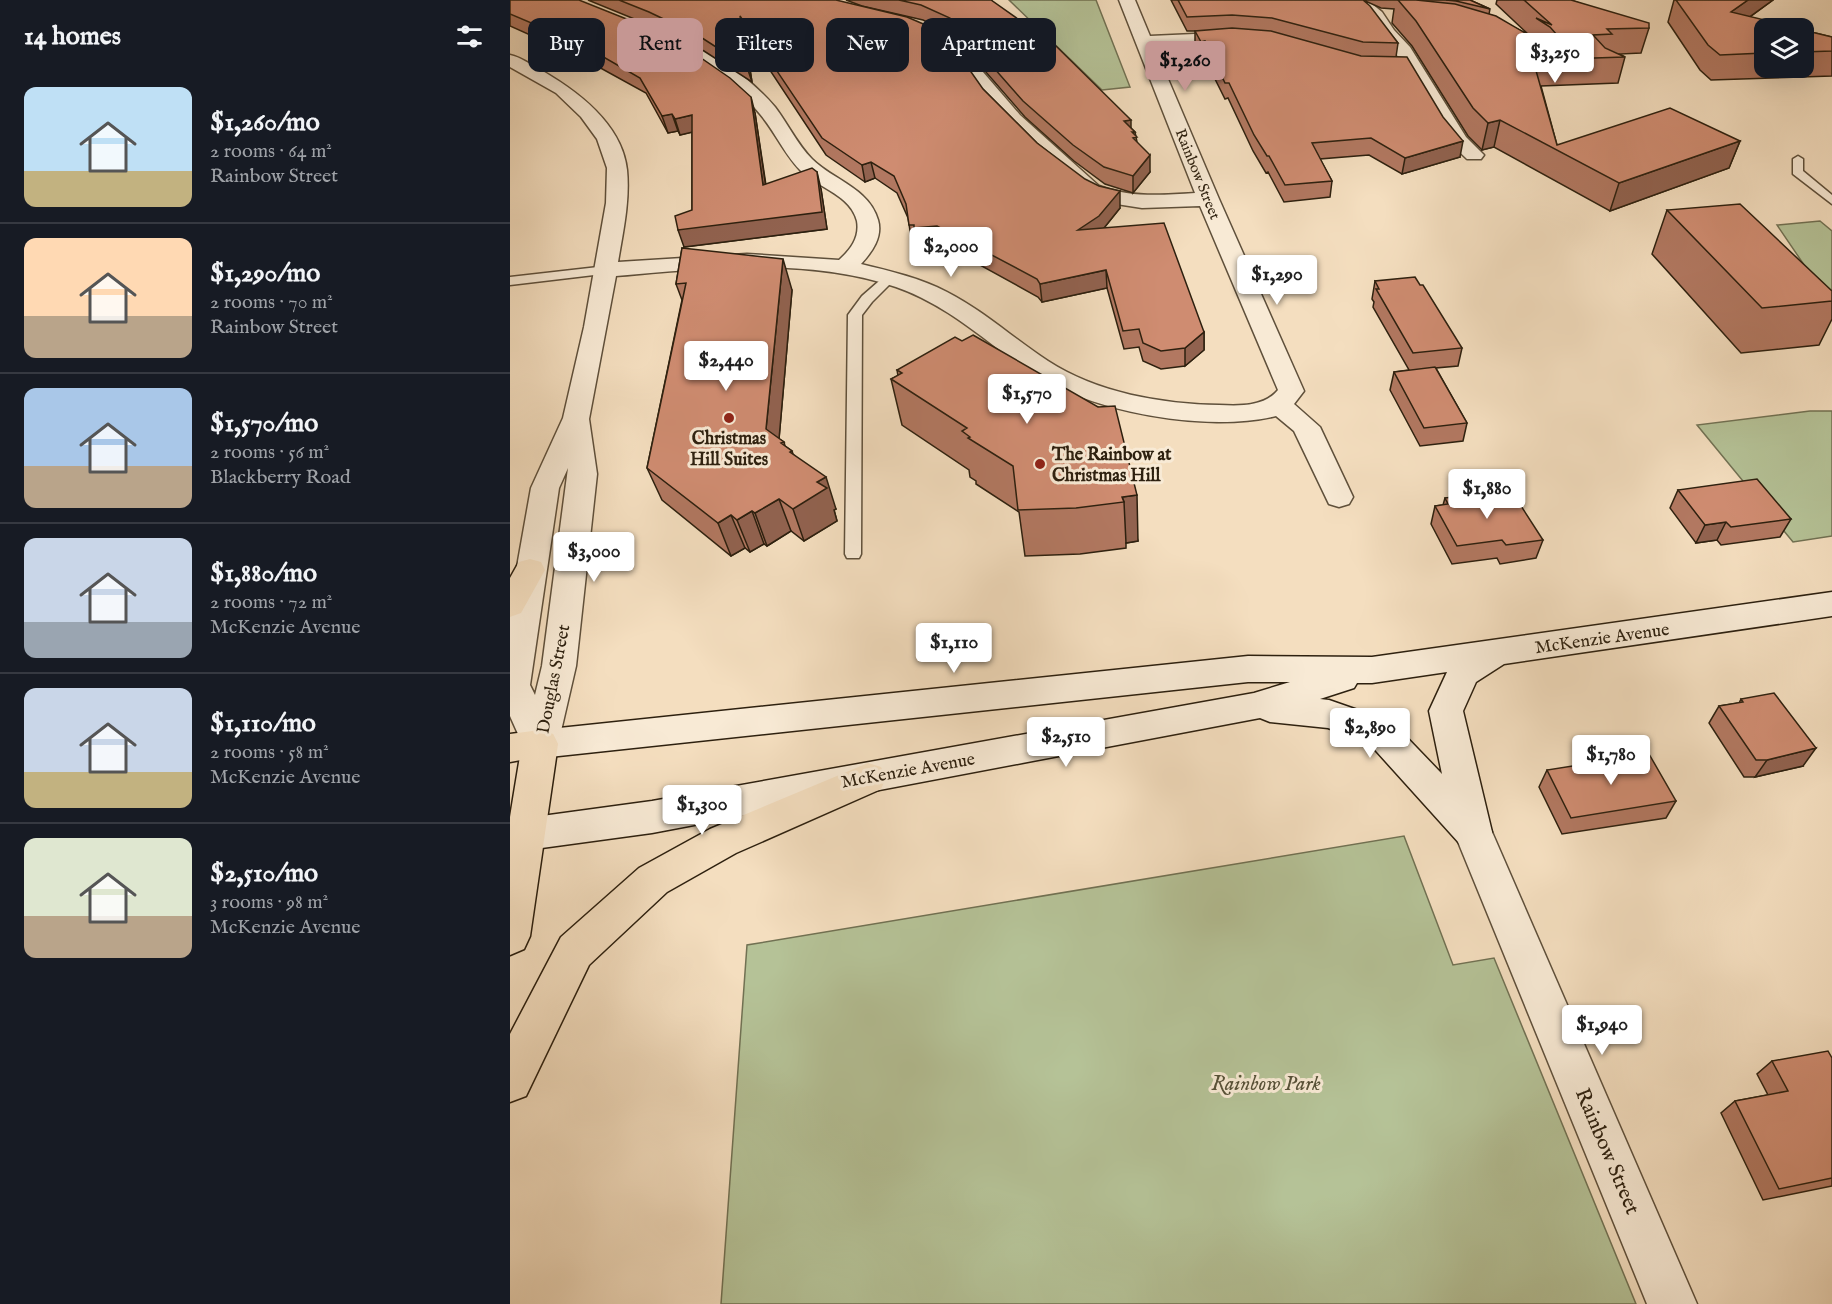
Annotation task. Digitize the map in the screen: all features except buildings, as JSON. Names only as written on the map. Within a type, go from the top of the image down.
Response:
[{"type":"main road","points":[[510,604],[530,570]]},
{"type":"main road","points":[[512,916],[525,746]]},
{"type":"main road","points":[[510,1080],[575,951],[653,880],[723,841],[868,778]]},
{"type":"street","name":"Rainbow Street","points":[[1127,0],[1208,199],[1291,391],[1279,405]]},
{"type":"street","points":[[1345,0],[1384,15],[1387,33],[1401,47],[1458,141],[1474,155]]},
{"type":"street","points":[[918,26],[946,40],[1013,119],[1092,190],[1110,197],[1142,202],[1208,199]]},
{"type":"street","points":[[1145,41],[1231,36],[1254,38]]},
{"type":"street","points":[[703,59],[744,88],[766,109],[805,164],[846,192],[864,211],[868,226],[867,242],[859,254],[845,267]]},
{"type":"street","name":"Douglas Street","points":[[510,60],[562,89],[588,113],[607,139],[617,168],[617,203],[607,270],[576,418],[545,488],[530,570],[513,685],[525,746]]},
{"type":"street","points":[[1392,66],[1412,65]]},
{"type":"street","points":[[607,270],[735,259],[792,260],[845,267],[890,278],[931,291],[962,308],[1048,372],[1092,391],[1147,407],[1227,415],[1265,411],[1279,405],[1306,427],[1340,497]]},
{"type":"street","name":"Douglas Street","points":[[525,746],[559,666],[583,474],[576,418]]},
{"type":"street","name":"McKenzie Avenue","points":[[525,746],[1248,669],[1372,670],[1832,604]]},
{"type":"street","points":[[1473,832],[1446,711],[1463,674],[1493,654]]},
{"type":"street","name":"McKenzie Avenue","points":[[518,835],[652,816],[1254,707],[1372,670]]},
{"type":"street","points":[[1254,707],[1329,714],[1380,732],[1473,832]]},
{"type":"street","name":"Rainbow Street","points":[[1473,832],[1672,1304]]},
{"type":"lane","points":[[1798,159],[1797,172],[1832,201]]},
{"type":"lane","points":[[510,281],[607,270]]},
{"type":"lane","points":[[853,554],[855,315],[867,299],[890,278]]},
{"type":"green space","points":[[1009,0],[1096,0],[1130,87],[1102,90],[1056,45],[1056,18],[1028,18]]},
{"type":"green space","points":[[1820,221],[1832,231],[1832,306],[1777,225]]},
{"type":"green space","points":[[1810,411],[1832,411],[1832,536],[1793,542],[1697,425]]},
{"type":"green space","name":"Rainbow Park","points":[[1404,836],[1453,965],[1494,958],[1636,1304],[721,1304],[747,945]]},
{"type":"place","name":"Christmas Hill Suites","points":[[729,418]]},
{"type":"place","name":"The Rainbow at Christmas Hill","points":[[1040,464]]}]
